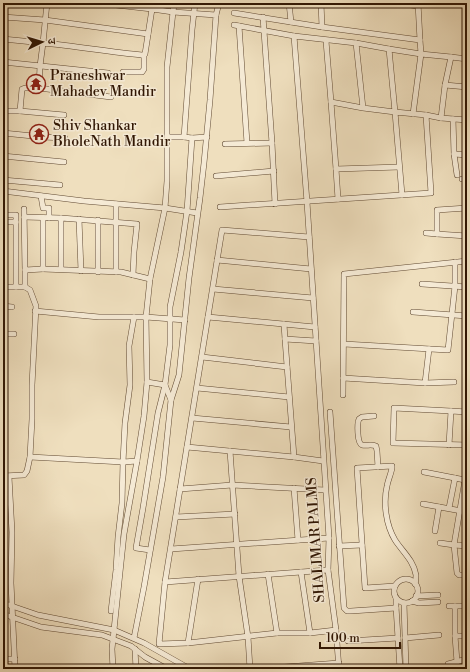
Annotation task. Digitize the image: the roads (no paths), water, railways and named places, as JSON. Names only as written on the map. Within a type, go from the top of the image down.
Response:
[{"type":"street","points":[[39,88],[46,3]]},
{"type":"street","points":[[98,3],[153,6],[173,12],[216,15]]},
{"type":"street","points":[[113,669],[112,649],[124,534],[144,416],[147,382],[146,317],[150,279],[165,208],[167,181],[168,67],[174,3]]},
{"type":"street","points":[[184,137],[192,30],[196,3]]},
{"type":"street","points":[[134,638],[163,477],[171,400],[178,375],[207,137],[216,15],[219,3]]},
{"type":"street","points":[[289,3],[291,22]]},
{"type":"street","points":[[321,3],[322,27]]},
{"type":"street","points":[[396,3],[418,5],[422,54],[413,114]]},
{"type":"street","points":[[123,72],[142,72],[144,70],[144,54],[153,6]]},
{"type":"street","points":[[234,13],[322,27],[420,40]]},
{"type":"street","points":[[3,17],[45,20],[148,34]]},
{"type":"street","points":[[263,17],[275,204]]},
{"type":"street","points":[[247,143],[236,26],[294,36],[356,43],[422,54],[467,59]]},
{"type":"street","name":"SHALIMAR PALMS","points":[[294,36],[316,342],[328,538],[328,570],[339,666]]},
{"type":"street","points":[[3,39],[118,53],[144,54]]},
{"type":"street","points":[[326,40],[338,199]]},
{"type":"street","points":[[356,43],[363,108]]},
{"type":"street","points":[[389,49],[402,195]]},
{"type":"street","points":[[441,118],[445,85],[451,57]]},
{"type":"street","points":[[3,62],[108,73]]},
{"type":"street","points":[[445,85],[467,87]]},
{"type":"street","points":[[20,111],[22,89],[25,88],[39,88],[111,97]]},
{"type":"street","points":[[331,102],[363,108],[467,120]]},
{"type":"street","points":[[3,110],[64,115]]},
{"type":"street","points":[[220,207],[431,193],[426,115]]},
{"type":"street","points":[[453,119],[454,154],[457,175]]},
{"type":"street","points":[[3,133],[65,138]]},
{"type":"street","points":[[167,137],[207,137]]},
{"type":"street","points":[[150,550],[136,548],[158,414],[165,385],[170,345],[170,307],[187,211],[192,138]]},
{"type":"street","points":[[225,144],[272,143]]},
{"type":"street","points":[[454,154],[467,155]]},
{"type":"street","points":[[3,156],[64,162]]},
{"type":"street","points":[[336,169],[400,167]]},
{"type":"street","points":[[216,176],[274,171]]},
{"type":"street","points":[[3,180],[60,185]]},
{"type":"street","points":[[3,191],[165,208],[197,213]]},
{"type":"street","points":[[41,196],[43,208],[49,208],[49,218]]},
{"type":"street","points":[[116,204],[116,272]]},
{"type":"street","points":[[437,234],[436,210],[467,208]]},
{"type":"street","points":[[24,209],[25,287]]},
{"type":"street","points":[[3,215],[16,215],[16,287]]},
{"type":"street","points":[[24,217],[98,220],[137,224],[133,275]]},
{"type":"street","points":[[43,218],[43,269]]},
{"type":"street","points":[[61,218],[61,269]]},
{"type":"street","points":[[79,219],[81,271]]},
{"type":"street","points":[[98,220],[98,272]]},
{"type":"street","points":[[3,222],[16,222]]},
{"type":"street","points":[[309,237],[222,230],[165,582],[159,644],[188,643],[277,633],[310,633],[336,630]]},
{"type":"street","points":[[426,233],[467,236]]},
{"type":"street","points":[[217,260],[311,269]]},
{"type":"street","points":[[343,396],[344,274],[467,260]]},
{"type":"street","points":[[344,344],[448,350],[455,286],[455,262]]},
{"type":"street","points":[[25,270],[61,269],[121,272],[150,279]]},
{"type":"street","points":[[422,284],[467,287]]},
{"type":"street","points":[[3,287],[25,287],[30,290],[36,306],[32,385],[32,419],[28,471],[24,475],[6,476],[12,532],[11,583],[15,669]]},
{"type":"street","points":[[213,289],[313,298]]},
{"type":"street","points":[[3,306],[12,307]]},
{"type":"street","points":[[35,311],[99,317],[146,317],[185,320]]},
{"type":"street","points":[[413,312],[467,316]]},
{"type":"street","points":[[111,611],[122,503],[125,423],[130,385],[129,346],[134,317]]},
{"type":"street","points":[[208,317],[315,327]]},
{"type":"street","points":[[284,324],[294,457]]},
{"type":"street","points":[[3,334],[14,334]]},
{"type":"street","points":[[285,339],[316,342]]},
{"type":"street","points":[[425,383],[429,349]]},
{"type":"street","points":[[202,357],[287,367]]},
{"type":"street","points":[[343,378],[425,383],[454,382]]},
{"type":"street","points":[[147,382],[165,385]]},
{"type":"street","points":[[165,385],[171,400]]},
{"type":"street","points":[[197,388],[289,396]]},
{"type":"street","points":[[467,412],[394,408],[393,443],[467,445]]},
{"type":"street","points":[[449,445],[451,411]]},
{"type":"street","points":[[330,412],[344,608],[347,611],[396,608]]},
{"type":"street","points":[[374,416],[362,417],[359,419],[359,439],[360,443],[363,445],[376,446],[378,467]]},
{"type":"street","points":[[192,418],[292,427]]},
{"type":"street","points":[[187,447],[323,461]]},
{"type":"street","points":[[230,451],[236,544],[248,637],[250,669]]},
{"type":"street","points":[[30,458],[123,462],[137,461]]},
{"type":"street","points":[[396,586],[365,588],[356,468],[392,466],[385,502],[387,515],[391,531],[412,565],[416,575],[415,584],[418,592],[414,599],[409,603],[404,603],[396,598]]},
{"type":"street","points":[[424,472],[466,480],[454,545],[457,573],[460,576],[467,576]]},
{"type":"street","points":[[449,508],[455,478]]},
{"type":"street","points":[[180,488],[232,485],[325,490]]},
{"type":"street","points":[[294,488],[298,540]]},
{"type":"street","points":[[423,504],[467,512]]},
{"type":"street","points":[[435,531],[439,507]]},
{"type":"street","points":[[176,517],[235,514]]},
{"type":"street","points":[[171,549],[328,538]]},
{"type":"street","points":[[440,543],[467,546]]},
{"type":"street","points":[[339,546],[362,544]]},
{"type":"street","points":[[165,582],[328,570]]},
{"type":"street","points":[[301,572],[310,633]]},
{"type":"street","points":[[268,574],[277,633]]},
{"type":"street","points":[[188,643],[198,579]]},
{"type":"street","points":[[371,669],[400,668],[396,598],[394,590],[401,580],[409,580],[415,584]]},
{"type":"street","points":[[414,599],[438,595]]},
{"type":"street","points":[[414,599],[419,603],[438,602]]},
{"type":"street","points":[[3,603],[38,615],[114,630],[134,638],[190,669]]},
{"type":"street","points":[[404,603],[406,669]]},
{"type":"street","points":[[449,606],[467,606]]},
{"type":"street","points":[[455,606],[456,662]]},
{"type":"street","points":[[3,614],[41,627],[102,635],[131,646],[145,657],[167,669]]},
{"type":"street","points":[[397,630],[405,630]]},
{"type":"street","points":[[405,638],[439,635]]},
{"type":"street","points":[[455,636],[467,636]]},
{"type":"street","points":[[348,641],[398,638]]},
{"type":"street","points":[[135,649],[136,669]]},
{"type":"street","points":[[3,659],[15,659]]},
{"type":"street","points":[[448,664],[467,659]]},
{"type":"street","points":[[258,669],[339,666]]},
{"type":"place","name":"Praneshwar Mahadev Mandir","points":[[36,84]]},
{"type":"place","name":"Shiv Shankar BholeNath Mandir","points":[[39,134]]}]
